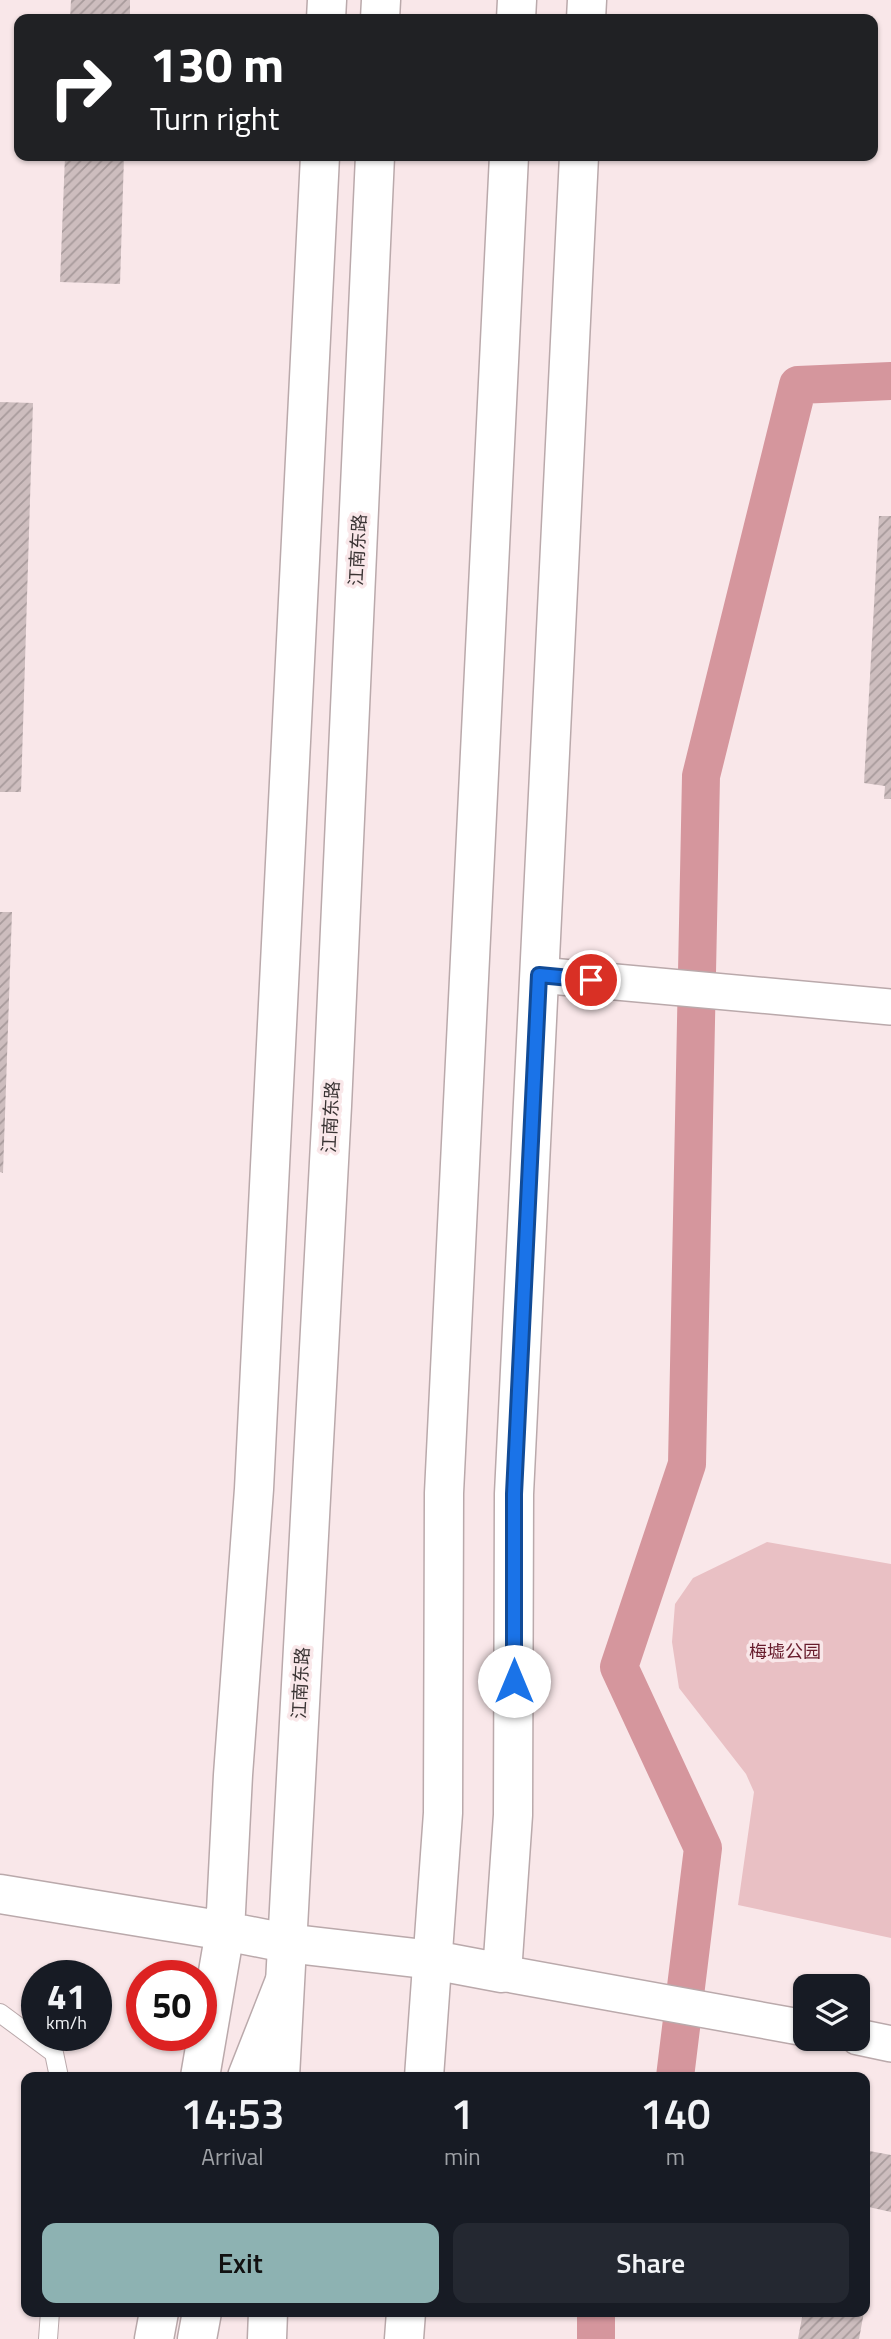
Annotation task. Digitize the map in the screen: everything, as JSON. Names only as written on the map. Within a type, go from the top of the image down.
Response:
[{"type":"main road","points":[[201,2072],[225,1931],[233,1775],[254,1489],[320,161]]},
{"type":"main road","name":"江南东路","points":[[280,2072],[333,1092],[375,161]]},
{"type":"main road","points":[[424,2072],[443,1812],[444,1493],[509,161]]},
{"type":"main road","points":[[0,1894],[286,1943],[433,1960],[502,1973],[513,1815],[514,1494],[579,161]]},
{"type":"main road","points":[[249,2072],[284,1983]]},
{"type":"main road","points":[[154,2339],[158,2317]]},
{"type":"main road","points":[[197,2339],[201,2317]]},
{"type":"main road","points":[[267,2339],[268,2317]]},
{"type":"main road","points":[[404,2339],[406,2317]]},
{"type":"street","points":[[539,975],[891,1007]]},
{"type":"street","points":[[502,1973],[793,2026]]},
{"type":"street","points":[[870,2039],[891,2043]]},
{"type":"lane","points":[[0,2013],[54,2053],[58,2072]]},
{"type":"lane","points":[[48,2339],[50,2317]]},
{"type":"green space","name":"梅墟公园","points":[[767,1542],[891,1564],[891,1938],[738,1905],[754,1792],[746,1774],[679,1688],[672,1642],[675,1604],[693,1578]]},
{"type":"building","points":[[71,0],[130,0],[130,14],[70,14]]},
{"type":"building","points":[[65,161],[124,161],[120,284],[60,282]]},
{"type":"building","points":[[0,402],[33,403],[21,792],[0,792]]},
{"type":"building","points":[[879,516],[891,516],[891,799],[884,799],[885,786],[864,783]]},
{"type":"building","points":[[0,912],[12,912],[3,1173],[0,1172]]},
{"type":"building","points":[[870,2151],[891,2155],[891,2212],[870,2207]]},
{"type":"building","points":[[802,2317],[863,2317],[859,2339],[798,2339]]},
{"type":"waterway","points":[[676,2072],[703,1848],[619,1667],[687,1464],[701,776],[798,385],[891,381]]},
{"type":"waterway","points":[[596,2317],[596,2339]]},
{"type":"route","points":[[514,1681],[514,1494],[539,975],[591,980]]}]
